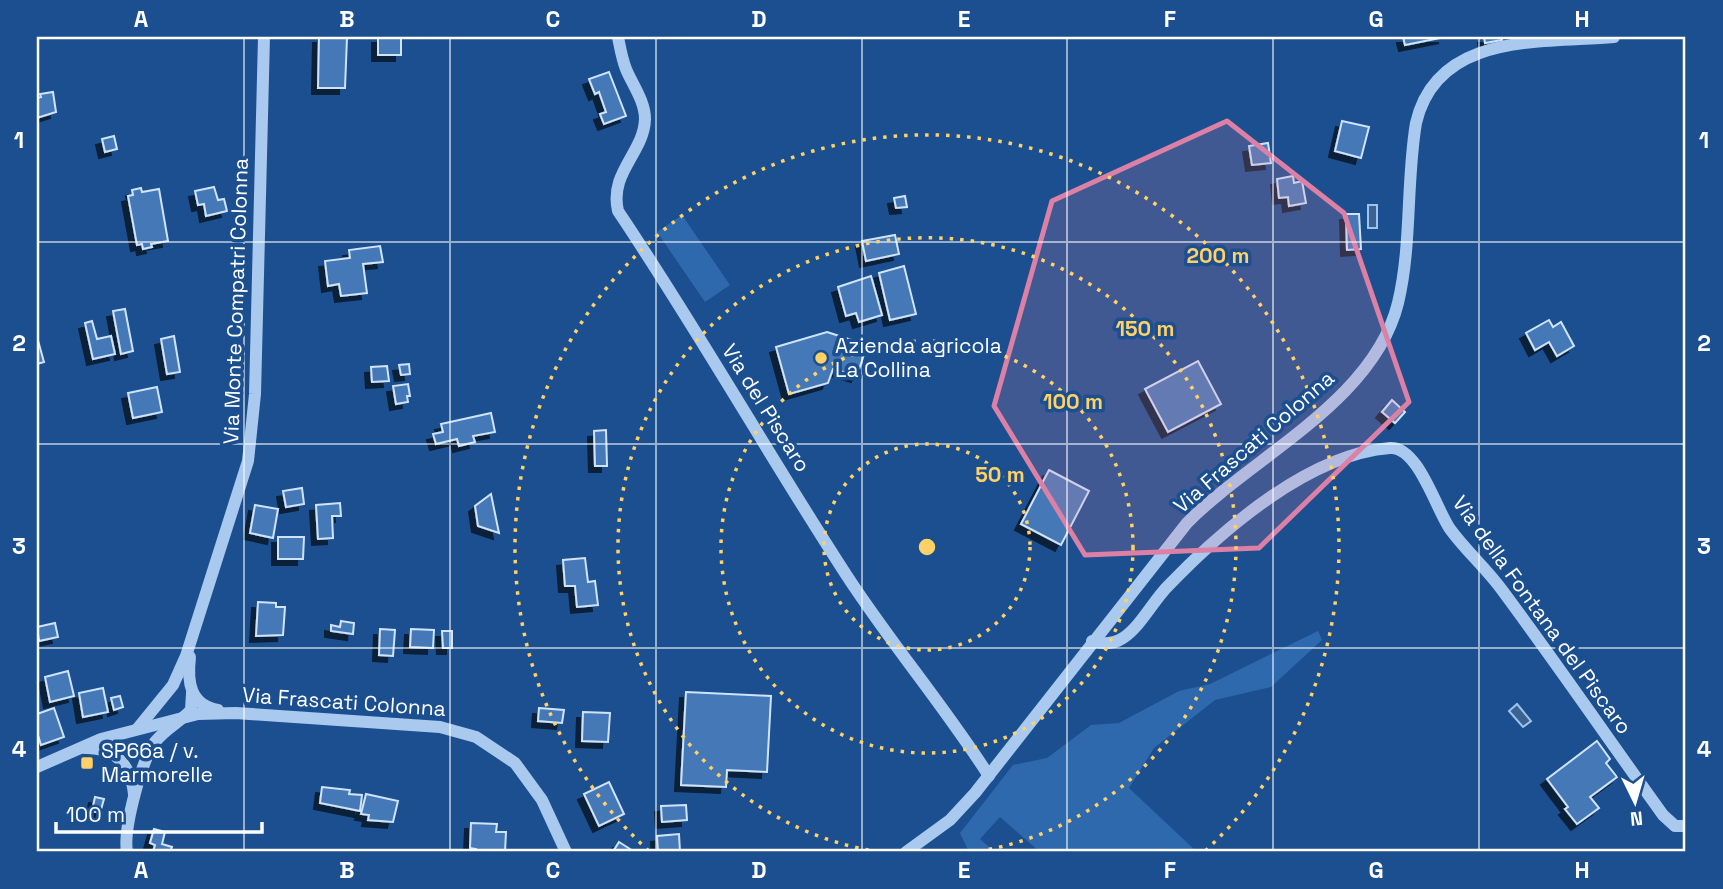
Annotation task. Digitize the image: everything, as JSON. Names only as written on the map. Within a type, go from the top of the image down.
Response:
[{"type":"street","name":"Via Monte Compatri Colonna","points":[[192,643],[246,469],[252,435],[264,37]]},
{"type":"street","name":"Via del Piscaro","points":[[618,37],[624,65],[639,97],[645,119],[618,181],[614,196],[618,211],[671,289],[866,604],[960,731],[989,776]]},
{"type":"street","name":"Via Frascati Colonna","points":[[905,852],[950,820],[989,776],[1187,523],[1226,487],[1325,409],[1373,357],[1389,328],[1399,300],[1416,123],[1423,102],[1434,84],[1456,64],[1492,48],[1614,37]]},
{"type":"street","name":"Via della Fontana del Piscaro","points":[[1092,641],[1107,643],[1126,636],[1184,570],[1296,481],[1348,458],[1387,448],[1401,449],[1413,461],[1452,531],[1502,590],[1663,815],[1675,826],[1686,826]]},
{"type":"street","points":[[127,852],[127,830],[151,748],[191,710],[188,668],[192,643]]},
{"type":"street","points":[[138,728],[166,694],[192,643]]},
{"type":"street","points":[[191,693],[208,708],[236,713]]},
{"type":"street","points":[[166,694],[168,711],[180,718]]},
{"type":"street","name":"Via Frascati Colonna","points":[[61,754],[138,728],[180,718],[236,713],[432,726],[471,735],[494,747],[523,772],[542,800],[566,852]]},
{"type":"street","points":[[37,767],[61,754],[90,748],[118,758],[129,770],[134,803]]},
{"type":"highlighted area","points":[[1227,121],[1344,213],[1409,402],[1259,548],[1085,555],[994,406],[1052,201]]},
{"type":"shaded area","points":[[1368,205],[1377,205],[1377,228],[1368,228]]},
{"type":"shaded area","points":[[682,215],[730,285],[705,302],[657,232]]},
{"type":"shaded area","points":[[1318,631],[1322,640],[1271,687],[1215,700],[1154,748],[1129,788],[1197,852],[1040,852],[1000,817],[980,839],[995,852],[969,852],[960,833],[1013,765],[1047,758],[1091,725],[1119,723],[1179,691],[1210,684]]},
{"type":"shaded area","points":[[1517,704],[1531,721],[1523,727],[1509,711]]},
{"type":"building","points":[[319,37],[347,37],[345,88],[318,88]]},
{"type":"building","points":[[378,37],[401,37],[401,55],[378,55]]},
{"type":"building","points":[[1403,37],[1445,37],[1405,45]]},
{"type":"building","points":[[1484,37],[1501,37],[1502,40],[1485,43]]},
{"type":"building","points":[[609,72],[626,116],[604,124],[600,114],[606,112],[599,92],[595,94],[589,79]]},
{"type":"building","points":[[53,92],[56,112],[37,118],[37,98],[41,97],[40,94]]},
{"type":"building","points":[[1342,121],[1369,127],[1361,158],[1335,151]]},
{"type":"building","points":[[114,136],[117,149],[105,152],[102,139]]},
{"type":"building","points":[[1268,143],[1271,163],[1252,165],[1249,146]]},
{"type":"building","points":[[1293,176],[1294,183],[1302,181],[1306,203],[1289,206],[1288,197],[1279,198],[1277,179]]},
{"type":"building","points":[[214,187],[218,200],[224,199],[227,211],[206,216],[204,204],[198,205],[195,191]]},
{"type":"building","points":[[141,188],[142,192],[159,189],[168,241],[151,244],[152,247],[143,249],[142,244],[137,245],[128,196],[133,195],[132,190]]},
{"type":"building","points":[[905,196],[907,207],[896,208],[894,198]]},
{"type":"building","points":[[1346,214],[1359,214],[1361,249],[1347,250]]},
{"type":"building","points":[[895,235],[899,254],[866,261],[862,241]]},
{"type":"building","points":[[380,246],[383,262],[363,264],[367,293],[341,296],[339,284],[328,286],[325,261],[350,258],[349,250]]},
{"type":"building","points":[[904,266],[916,314],[890,320],[879,273]]},
{"type":"building","points":[[871,276],[882,315],[859,322],[856,313],[846,316],[838,287]]},
{"type":"building","points":[[125,309],[133,351],[121,354],[113,311]]},
{"type":"building","points":[[1549,320],[1553,327],[1561,322],[1574,346],[1557,356],[1549,342],[1535,350],[1526,333]]},
{"type":"building","points":[[92,321],[97,339],[111,336],[115,354],[93,359],[85,323]]},
{"type":"building","name":"Azienda agricola La Collina","points":[[827,332],[867,345],[857,376],[833,369],[828,383],[789,394],[776,347]]},
{"type":"building","points":[[174,336],[180,372],[167,374],[161,339]]},
{"type":"building","points":[[37,337],[44,362],[37,364]]},
{"type":"building","points":[[1198,361],[1221,404],[1168,432],[1145,389]]},
{"type":"building","points":[[409,364],[410,374],[401,375],[399,365]]},
{"type":"building","points":[[387,366],[389,381],[372,382],[371,367]]},
{"type":"building","points":[[408,384],[408,402],[396,404],[393,386]]},
{"type":"building","points":[[157,387],[162,412],[133,418],[128,393]]},
{"type":"building","points":[[1392,400],[1405,412],[1395,423],[1382,412]]},
{"type":"building","points":[[491,413],[495,432],[473,436],[475,442],[459,446],[457,439],[436,444],[433,434],[443,432],[441,424]]},
{"type":"building","points":[[606,430],[607,466],[595,466],[594,431]]},
{"type":"building","points":[[1049,470],[1089,491],[1061,545],[1021,524]]},
{"type":"building","points":[[302,488],[304,504],[286,507],[283,491]]},
{"type":"building","points":[[491,494],[499,533],[478,526],[475,506]]},
{"type":"building","points":[[340,503],[341,516],[332,516],[333,538],[318,539],[316,505]]},
{"type":"building","points":[[255,505],[278,509],[273,538],[250,533]]},
{"type":"building","points":[[278,537],[304,537],[303,559],[278,559]]},
{"type":"building","points":[[585,558],[588,582],[595,581],[598,605],[577,607],[575,586],[565,586],[563,560]]},
{"type":"building","points":[[258,602],[276,603],[276,607],[285,607],[283,635],[256,636]]},
{"type":"building","points":[[341,621],[354,623],[353,634],[331,631],[331,625],[340,627]]},
{"type":"building","points":[[55,623],[58,637],[39,641],[37,627]]},
{"type":"building","points":[[380,629],[395,630],[393,656],[379,655]]},
{"type":"building","points":[[411,629],[434,630],[433,648],[410,647]]},
{"type":"building","points":[[442,631],[452,631],[452,648],[443,648]]},
{"type":"building","points":[[68,671],[74,696],[50,702],[45,677]]},
{"type":"building","points":[[103,688],[108,712],[83,717],[79,693]]},
{"type":"building","points":[[686,692],[771,696],[767,772],[727,770],[726,787],[681,785]]},
{"type":"building","points":[[120,696],[123,707],[114,710],[111,698]]},
{"type":"building","points":[[54,708],[64,737],[41,745],[37,732],[37,714]]},
{"type":"building","points":[[539,708],[564,710],[562,723],[538,721]]},
{"type":"building","points":[[583,712],[610,713],[608,742],[582,741]]},
{"type":"building","points":[[1597,741],[1610,759],[1606,763],[1617,777],[1590,797],[1599,808],[1577,824],[1547,779]]},
{"type":"building","points":[[609,782],[624,814],[599,826],[584,794]]},
{"type":"building","points":[[322,787],[350,790],[349,794],[362,795],[360,811],[320,803]]},
{"type":"building","points":[[366,794],[398,801],[393,822],[368,820],[369,815],[361,814]]},
{"type":"building","points":[[95,797],[104,799],[100,813],[92,811]]},
{"type":"building","points":[[686,805],[687,820],[662,822],[661,806]]},
{"type":"building","points":[[471,823],[497,824],[496,832],[506,832],[505,852],[475,852],[476,849],[470,848]]},
{"type":"building","points":[[154,829],[165,832],[162,844],[172,847],[170,852],[153,852],[155,845],[150,843]]},
{"type":"building","points":[[679,834],[680,852],[658,852],[657,836]]},
{"type":"building","points":[[619,842],[630,849],[628,852],[614,850]]},
{"type":"place","name":"Azienda agricola La Collina","points":[[821,358]]},
{"type":"place","name":"SP66a / v. Marmorelle","points":[[87,763]]}]
